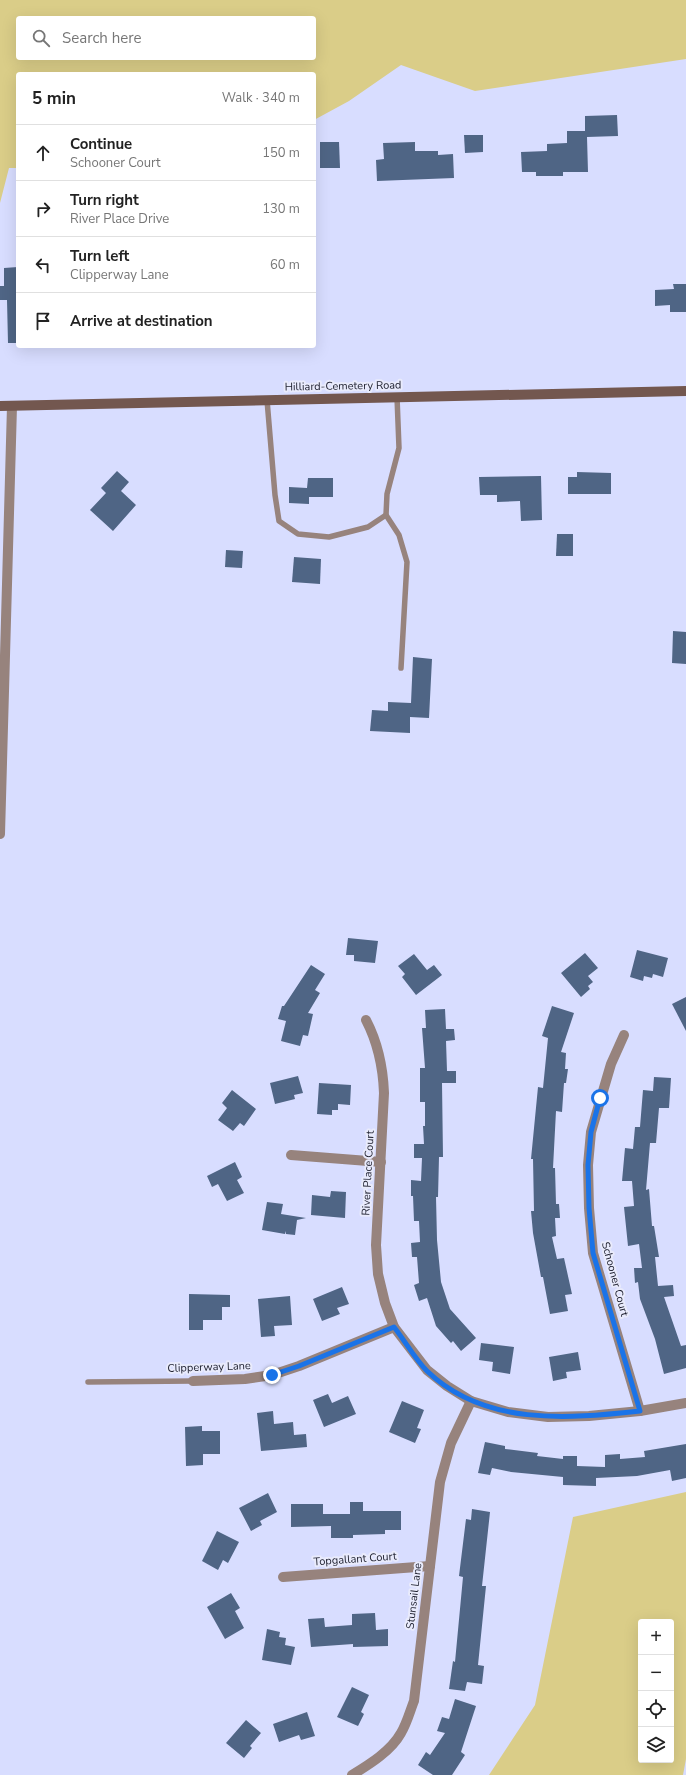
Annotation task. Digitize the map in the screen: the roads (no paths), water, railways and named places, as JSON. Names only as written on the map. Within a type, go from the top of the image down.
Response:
[{"type":"main road","name":"Hilliard-Cemetery Road","points":[[0,406],[686,390]]},
{"type":"street","points":[[0,834],[12,406]]},
{"type":"street","name":"River Place Court","points":[[366,1020],[374,1036],[383,1069],[384,1093],[376,1245],[377,1267],[385,1303],[394,1327],[427,1370],[447,1386],[471,1401],[508,1412],[548,1417],[589,1416],[640,1411],[686,1403]]},
{"type":"street","name":"Schooner Court","points":[[624,1036],[611,1064],[591,1132],[588,1165],[589,1208],[593,1253],[640,1411]]},
{"type":"street","points":[[291,1155],[381,1162]]},
{"type":"street","name":"Clipperway Lane","points":[[193,1381],[245,1379],[272,1375],[299,1366],[394,1327]]},
{"type":"street","name":"Stunsail Lane","points":[[352,1775],[375,1760],[392,1745],[402,1732],[414,1701],[440,1482],[451,1443],[471,1401]]},
{"type":"street","name":"Topgallant Court","points":[[283,1577],[430,1566]]},
{"type":"lane","points":[[397,397],[399,448],[387,494],[386,515],[399,535],[407,562],[401,668]]},
{"type":"lane","points":[[267,400],[275,495],[279,521],[298,534],[329,537],[368,527],[386,515]]},
{"type":"lane","name":"Clipperway Lane","points":[[88,1382],[193,1381]]}]
